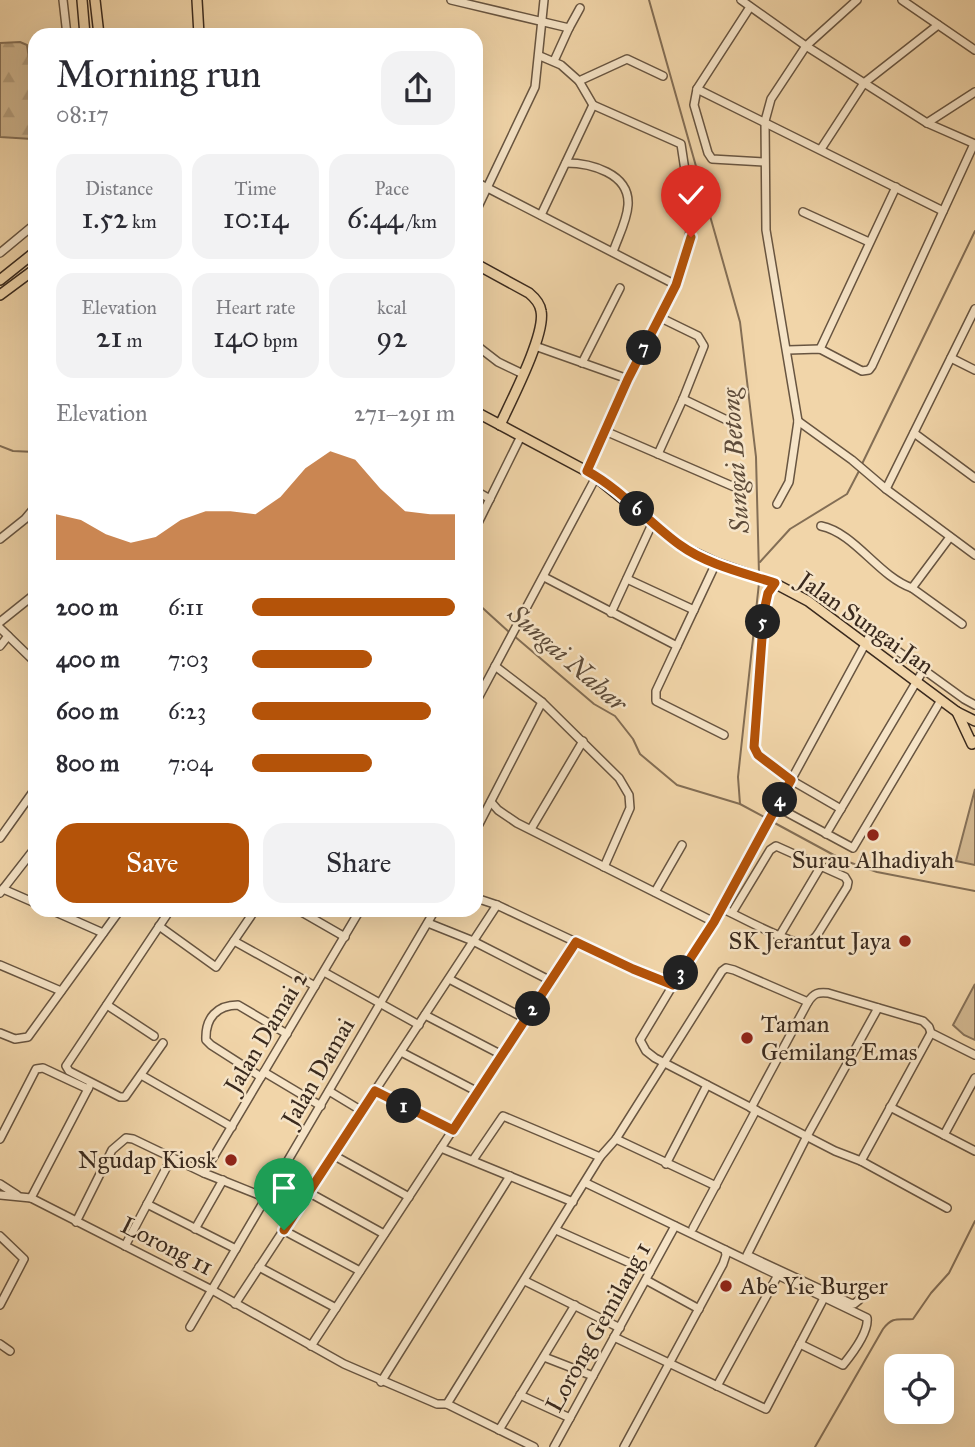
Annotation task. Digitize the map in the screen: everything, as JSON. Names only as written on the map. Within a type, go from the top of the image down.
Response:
[{"type":"main road","points":[[82,0],[84,28]]},
{"type":"main road","points":[[197,0],[199,28]]},
{"type":"main road","points":[[95,1],[98,28]]},
{"type":"main road","points":[[0,279],[28,257]]},
{"type":"main road","points":[[483,268],[536,299],[540,306],[542,322],[535,346],[500,425]]},
{"type":"main road","points":[[0,295],[28,275]]},
{"type":"main road","name":"Jalan Sungai Jan","points":[[483,416],[587,471],[682,547],[716,563],[771,582],[808,601],[957,712],[975,721]]},
{"type":"main road","points":[[957,712],[972,744],[975,741]]},
{"type":"street","points":[[63,0],[66,28]]},
{"type":"street","points":[[450,0],[569,28]]},
{"type":"street","points":[[483,196],[536,87],[544,0]]},
{"type":"street","points":[[740,0],[806,46],[927,123],[975,144],[869,370],[862,370],[820,349],[788,350]]},
{"type":"street","points":[[777,504],[789,482],[798,421],[766,230],[765,121],[771,99],[806,46],[857,0]]},
{"type":"street","points":[[902,0],[975,50]]},
{"type":"street","points":[[554,61],[580,8]]},
{"type":"street","points":[[750,8],[698,89],[694,105],[710,157],[715,160],[764,162]]},
{"type":"street","points":[[821,149],[864,83],[938,25]]},
{"type":"street","points":[[540,56],[554,61],[579,80],[593,105],[681,145],[691,210],[691,237],[676,285],[628,379],[587,471]]},
{"type":"street","points":[[579,80],[627,59],[663,76]]},
{"type":"street","points":[[698,89],[943,211]]},
{"type":"street","points":[[927,123],[975,92]]},
{"type":"street","points":[[541,215],[593,105]]},
{"type":"street","points":[[566,163],[575,163],[611,174],[625,190],[628,203],[626,214],[613,252]]},
{"type":"street","points":[[483,186],[676,285]]},
{"type":"street","points":[[820,349],[896,187]]},
{"type":"street","points":[[803,212],[869,242]]},
{"type":"street","points":[[0,253],[28,230]]},
{"type":"street","points":[[582,363],[620,288]]},
{"type":"street","points":[[886,489],[975,309]]},
{"type":"street","points":[[658,454],[703,351],[703,340],[698,336],[659,317]]},
{"type":"street","points":[[967,326],[975,330]]},
{"type":"street","points":[[535,346],[628,379]]},
{"type":"street","points":[[483,350],[498,362],[523,374]]},
{"type":"street","points":[[951,358],[975,370]]},
{"type":"street","points":[[683,399],[733,423]]},
{"type":"street","points":[[798,421],[975,555]]},
{"type":"street","points":[[605,431],[739,489]]},
{"type":"street","points":[[914,433],[975,478]]},
{"type":"street","points":[[483,513],[521,436]]},
{"type":"street","points":[[483,689],[596,477]]},
{"type":"street","points":[[483,495],[490,499]]},
{"type":"street","points":[[1,537],[28,515]]},
{"type":"street","points":[[611,613],[652,524]]},
{"type":"street","points":[[821,526],[838,533],[896,581],[912,588],[962,624]]},
{"type":"street","points":[[912,588],[950,537]]},
{"type":"street","points":[[716,563],[656,691],[656,701],[724,735]]},
{"type":"street","points":[[544,578],[677,646]]},
{"type":"street","points":[[627,579],[694,610]]},
{"type":"street","points":[[771,582],[764,611],[754,747],[758,755],[791,780],[841,809]]},
{"type":"street","points":[[0,622],[28,600]]},
{"type":"street","points":[[0,628],[28,655]]},
{"type":"street","points":[[947,1208],[861,1161],[847,1157],[664,1062],[646,1051],[640,1040],[714,922],[869,637],[874,635],[975,705]]},
{"type":"street","points":[[0,646],[8,636]]},
{"type":"street","points":[[495,666],[542,702],[583,741],[619,778],[631,800],[627,817],[604,867]]},
{"type":"street","points":[[826,834],[924,669]]},
{"type":"street","points":[[776,808],[853,848],[941,699]]},
{"type":"street","points":[[483,817],[542,702]]},
{"type":"street","points":[[531,829],[583,741]]},
{"type":"street","points":[[0,838],[28,799]]},
{"type":"street","points":[[491,802],[509,818],[714,922]]},
{"type":"street","points":[[656,892],[682,845]]},
{"type":"street","points":[[721,908],[780,935],[800,943],[810,941],[819,932],[848,882],[845,877],[779,847],[773,847],[732,913]]},
{"type":"street","points":[[28,857],[2,891],[28,900]]},
{"type":"street","points":[[780,935],[821,866]]},
{"type":"street","points":[[483,900],[673,985]]},
{"type":"street","points":[[235,1304],[497,905]]},
{"type":"street","points":[[67,917],[103,933]]},
{"type":"street","points":[[0,1033],[15,1039],[28,1037],[115,917]]},
{"type":"street","points":[[90,1085],[65,1066],[165,917]]},
{"type":"street","points":[[159,926],[216,967],[249,917]]},
{"type":"street","points":[[310,917],[345,937]]},
{"type":"street","name":"Jalan Damai 2","points":[[205,1173],[356,917]]},
{"type":"street","name":"Jalan Damai","points":[[190,1327],[431,917]]},
{"type":"street","points":[[428,923],[551,981]]},
{"type":"street","points":[[234,941],[315,986]]},
{"type":"street","points":[[311,1346],[576,942]]},
{"type":"street","points":[[0,965],[61,991]]},
{"type":"street","points":[[447,1404],[600,1157],[616,1139],[722,971],[726,968],[734,970],[808,1002]]},
{"type":"street","points":[[324,972],[419,1025]]},
{"type":"street","points":[[449,979],[526,1019]]},
{"type":"street","points":[[693,1228],[808,1002],[815,994],[828,993],[922,1021],[931,1033],[975,1055]]},
{"type":"street","points":[[107,1005],[154,1036]]},
{"type":"street","points":[[287,1034],[238,1005],[221,1008],[208,1021],[206,1040],[262,1075],[320,1106]]},
{"type":"street","points":[[865,1286],[859,1300],[854,1304],[850,1303],[747,1255],[807,1136],[878,1008]]},
{"type":"street","points":[[425,1015],[502,1055]]},
{"type":"street","points":[[861,1161],[931,1033]]},
{"type":"street","points":[[0,1139],[33,1072],[38,1068],[125,1097],[163,1043]]},
{"type":"street","points":[[401,1052],[478,1092]]},
{"type":"street","points":[[141,1075],[232,1127]]},
{"type":"street","points":[[944,1135],[975,1078]]},
{"type":"street","points":[[31,1198],[90,1085]]},
{"type":"street","points":[[666,1164],[707,1085]]},
{"type":"street","points":[[329,1091],[362,1111]]},
{"type":"street","points":[[375,1091],[453,1130]]},
{"type":"street","points":[[890,1107],[975,1151]]},
{"type":"street","points":[[472,1160],[503,1116],[600,1157]]},
{"type":"street","points":[[76,1222],[112,1150],[126,1138],[295,1213]]},
{"type":"street","points":[[616,1139],[716,1186]]},
{"type":"street","points":[[441,1148],[573,1202]]},
{"type":"street","points":[[333,1155],[409,1197]]},
{"type":"street","points":[[125,1246],[172,1157]]},
{"type":"street","points":[[382,1382],[510,1176]]},
{"type":"street","points":[[195,1229],[223,1180]]},
{"type":"street","points":[[586,1183],[867,1318],[865,1329],[843,1365],[800,1345]]},
{"type":"street","points":[[0,1184],[21,1197]]},
{"type":"street","points":[[308,1192],[384,1234]]},
{"type":"street","name":"Lorong 11","points":[[0,1195],[31,1198],[212,1290],[311,1346],[382,1382],[437,1404],[447,1404],[534,1447]]},
{"type":"street","points":[[147,1204],[236,1250]]},
{"type":"street","name":"Lorong Gemilang 1","points":[[554,1447],[676,1226]]},
{"type":"street","points":[[284,1230],[360,1271]]},
{"type":"street","points":[[556,1230],[650,1272]]},
{"type":"street","points":[[0,1236],[24,1259],[0,1305]]},
{"type":"street","points":[[624,1447],[723,1264],[725,1250]]},
{"type":"street","points":[[260,1267],[336,1308]]},
{"type":"street","points":[[717,1386],[778,1275]]},
{"type":"street","points":[[646,1280],[699,1309]]},
{"type":"street","points":[[525,1281],[620,1328]]},
{"type":"street","points":[[614,1338],[766,1409],[824,1298]]},
{"type":"street","points":[[499,1430],[575,1305]]},
{"type":"street","points":[[0,1344],[10,1351]]},
{"type":"street","points":[[544,1357],[593,1376]]},
{"type":"street","points":[[520,1395],[570,1418]]},
{"type":"green space","points":[[20,42],[27,45],[28,139],[0,137],[0,43]]},
{"type":"green space","points":[[975,789],[975,865],[956,861]]},
{"type":"green space","points":[[975,984],[975,1040],[953,1025]]},
{"type":"waterway","name":"Sungai Betong","points":[[649,0],[740,322],[756,457],[759,574]]},
{"type":"waterway","points":[[861,466],[975,231]]},
{"type":"waterway","name":"Sungai Nahar","points":[[0,446],[13,451],[28,452]]},
{"type":"waterway","points":[[760,562],[790,529],[847,494],[859,471]]},
{"type":"waterway","name":"Sungai Betong","points":[[740,804],[738,777],[759,583]]},
{"type":"waterway","name":"Sungai Nahar","points":[[483,608],[509,632]]},
{"type":"waterway","name":"Sungai Nahar","points":[[513,635],[594,704],[615,716],[633,739],[640,754],[677,785],[740,804],[766,818]]},
{"type":"waterway","name":"Sungai Betong","points":[[771,821],[843,860],[877,872],[975,891]]},
{"type":"waterway","name":"Sungai Betong","points":[[815,1447],[883,1329],[893,1320],[913,1319],[949,1273],[975,1221]]},
{"type":"place","name":"Surau Alhadiyah","points":[[873,835]]},
{"type":"place","name":"SK Jerantut Jaya","points":[[905,941]]},
{"type":"place","name":"Taman Gemilang Emas","points":[[747,1038]]},
{"type":"place","name":"Ngudap Kiosk","points":[[231,1160]]},
{"type":"place","name":"Abe Yie Burger","points":[[726,1286]]},
{"type":"route","points":[[284,1230],[375,1091],[453,1130],[576,942],[673,985],[714,922],[791,780],[758,755],[754,747],[764,611],[768,593],[775,583],[716,563],[682,547],[587,471],[628,379],[676,285],[691,237]]}]
